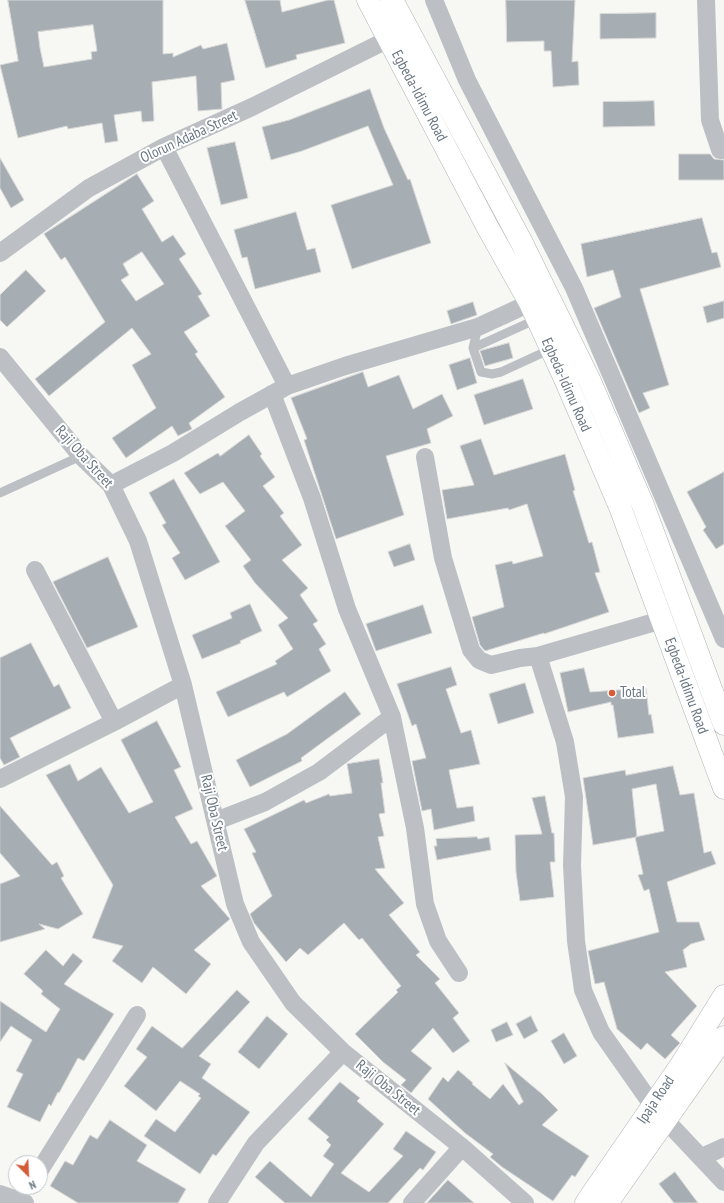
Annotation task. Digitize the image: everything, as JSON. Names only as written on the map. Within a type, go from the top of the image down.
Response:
[{"type":"main road","name":"Egbeda-Idimu Road","points":[[368,0],[533,311],[551,348],[620,507],[724,788]]},
{"type":"main road","name":"Egbeda-Idimu Road","points":[[392,0],[522,243],[589,379],[643,505],[724,724]]},
{"type":"main road","name":"Ipaja Road","points":[[607,1203],[681,1064],[724,996]]},
{"type":"main road","name":"Ipaja Road","points":[[586,1203],[657,1110],[704,1067],[724,1037]]},
{"type":"street","points":[[434,0],[467,80],[574,288],[724,639]]},
{"type":"street","points":[[706,0],[710,120],[720,150],[724,150]]},
{"type":"street","name":"Olorun Adaba Street","points":[[0,253],[89,188],[164,147],[252,107],[389,39]]},
{"type":"street","points":[[164,147],[280,390],[347,609],[392,717],[415,828],[426,904],[438,941],[459,973]]},
{"type":"street","points":[[111,485],[173,453],[280,390],[345,366],[533,311]]},
{"type":"street","name":"Raji Oba Street","points":[[0,357],[80,456],[111,485],[138,541],[183,685],[235,904],[251,942],[293,1003],[343,1052],[462,1147],[525,1203]]},
{"type":"street","points":[[425,457],[443,558],[471,650],[479,660],[491,665],[520,658],[538,656],[662,620]]},
{"type":"street","points":[[35,570],[114,722]]},
{"type":"street","points":[[538,656],[565,742],[574,797],[573,880],[576,941],[583,990],[601,1032],[657,1110],[724,1182]]},
{"type":"street","points":[[0,780],[183,685]]},
{"type":"street","points":[[216,821],[265,802],[319,772],[392,717]]},
{"type":"street","points":[[48,1157],[137,1016]]},
{"type":"street","points":[[217,1203],[256,1143],[343,1052]]},
{"type":"street","points":[[412,1203],[462,1147]]},
{"type":"street","points":[[702,1157],[724,1147]]},
{"type":"street","points":[[0,1194],[25,1197]]},
{"type":"lane","points":[[473,348],[533,311]]},
{"type":"lane","points":[[478,327],[473,348],[480,372],[492,374],[501,372],[551,348]]},
{"type":"lane","points":[[0,493],[80,456]]},
{"type":"building","points":[[8,0],[163,0],[163,54],[173,53],[173,57],[201,45],[203,49],[227,43],[235,80],[221,83],[222,109],[198,111],[196,76],[152,82],[154,121],[142,122],[141,111],[114,115],[118,141],[105,143],[102,123],[68,129],[67,126],[18,138],[0,65],[18,61]],"holes":[[[93,25],[97,51],[91,52],[92,59],[44,67],[38,32]]]},
{"type":"building","points":[[245,0],[280,0],[282,12],[328,0],[334,0],[345,43],[296,55],[297,59],[266,68]]},
{"type":"building","points":[[506,0],[575,0],[572,62],[578,61],[579,85],[553,87],[551,51],[544,51],[544,41],[507,42]]},
{"type":"building","points":[[656,13],[656,38],[600,39],[600,14]]},
{"type":"building","points":[[370,89],[384,128],[408,180],[410,179],[431,243],[352,269],[331,205],[393,185],[368,126],[302,151],[271,160],[262,127],[289,120]]},
{"type":"building","points":[[654,101],[655,126],[603,127],[603,102]]},
{"type":"building","points":[[235,142],[248,198],[221,205],[207,148]]},
{"type":"building","points":[[679,154],[710,154],[714,159],[724,160],[724,180],[679,180]]},
{"type":"building","points":[[0,158],[24,200],[11,208],[0,188]]},
{"type":"building","points":[[137,174],[154,201],[142,209],[162,242],[173,235],[186,254],[179,259],[202,294],[198,296],[210,316],[184,332],[198,352],[195,354],[225,397],[189,423],[192,429],[178,436],[172,426],[126,458],[112,438],[156,408],[132,365],[151,354],[132,328],[49,396],[35,379],[105,322],[65,257],[61,260],[44,234]],"holes":[[[142,252],[164,284],[136,301],[121,280],[129,275],[123,264]]]},
{"type":"building","points":[[296,212],[307,250],[315,248],[321,272],[255,289],[247,257],[242,258],[234,230]]},
{"type":"building","points":[[702,218],[712,253],[717,252],[721,267],[640,289],[669,385],[643,393],[650,408],[639,413],[594,308],[621,297],[613,270],[587,277],[581,244]]},
{"type":"building","points":[[26,270],[46,291],[7,327],[0,320],[0,295]]},
{"type":"building","points":[[724,301],[724,318],[707,323],[703,307]]},
{"type":"building","points":[[473,302],[477,315],[451,324],[447,311]]},
{"type":"building","points":[[509,343],[513,358],[485,366],[480,351]]},
{"type":"building","points":[[470,358],[477,383],[457,390],[449,365]]},
{"type":"building","points":[[363,372],[368,387],[399,375],[413,409],[442,394],[453,416],[427,429],[431,443],[386,456],[404,515],[336,539],[304,440],[307,439],[291,398]]},
{"type":"building","points":[[523,379],[533,409],[484,425],[474,395]]},
{"type":"building","points":[[249,435],[262,454],[260,456],[275,477],[263,486],[284,513],[280,516],[302,545],[282,560],[308,588],[300,595],[318,621],[313,624],[326,644],[319,649],[331,671],[287,697],[284,692],[228,717],[216,692],[277,664],[275,661],[293,649],[278,625],[288,618],[255,583],[243,566],[251,560],[225,526],[245,511],[223,482],[200,494],[184,473],[218,453],[220,456]]},
{"type":"building","points":[[481,439],[494,475],[565,454],[575,490],[573,491],[589,543],[592,542],[600,572],[595,573],[609,612],[544,634],[485,651],[480,645],[472,617],[504,607],[495,565],[512,561],[513,564],[543,556],[527,504],[509,510],[508,508],[447,519],[442,490],[474,485],[460,446]]},
{"type":"building","points":[[724,472],[724,544],[716,549],[703,530],[706,527],[687,492]]},
{"type":"building","points":[[174,479],[220,562],[185,580],[172,558],[180,553],[162,525],[166,523],[149,493]]},
{"type":"building","points":[[410,544],[415,560],[394,567],[388,552]]},
{"type":"building","points":[[108,557],[138,627],[87,648],[53,582]]},
{"type":"building","points":[[250,604],[262,631],[240,641],[241,643],[202,659],[192,635],[232,618],[230,613]]},
{"type":"building","points":[[423,605],[432,633],[376,651],[366,624]]},
{"type":"building","points":[[31,643],[54,687],[59,684],[71,708],[10,738],[20,757],[4,765],[0,758],[0,658]]},
{"type":"building","points":[[451,667],[457,685],[446,689],[461,733],[471,730],[480,764],[449,770],[457,808],[473,806],[475,821],[434,830],[431,809],[422,811],[412,761],[426,758],[416,724],[412,726],[397,684]]},
{"type":"building","points":[[584,668],[590,692],[646,688],[649,715],[651,714],[654,733],[618,738],[613,705],[611,705],[611,702],[568,712],[560,673]]},
{"type":"building","points":[[525,683],[534,713],[498,724],[489,694]]},
{"type":"building","points":[[345,692],[361,714],[301,758],[302,761],[250,787],[236,760],[287,734]]},
{"type":"building","points":[[157,721],[181,767],[174,770],[193,809],[175,817],[191,844],[197,841],[217,876],[201,886],[230,919],[194,950],[211,964],[186,994],[153,967],[142,983],[112,961],[123,946],[92,938],[113,885],[46,775],[70,764],[78,781],[101,767],[129,813],[153,802],[121,740]]},
{"type":"building","points":[[379,759],[383,783],[381,783],[385,813],[379,814],[384,836],[378,837],[385,868],[375,869],[404,903],[389,915],[420,952],[416,955],[440,979],[435,983],[459,1013],[453,1018],[470,1041],[453,1053],[433,1028],[411,1051],[432,1068],[411,1093],[401,1085],[406,1080],[383,1062],[355,1034],[398,992],[396,990],[401,986],[362,938],[359,940],[344,923],[308,955],[300,948],[286,962],[254,923],[250,914],[272,896],[252,853],[256,852],[244,829],[304,800],[306,803],[329,794],[330,796],[352,793],[347,764]]},
{"type":"building","points":[[673,766],[680,795],[694,793],[704,853],[711,851],[716,864],[667,882],[677,922],[699,922],[705,940],[691,944],[683,950],[687,967],[665,972],[697,1006],[671,1035],[680,1043],[665,1059],[647,1043],[641,1050],[617,1029],[604,982],[595,984],[588,951],[659,932],[649,889],[644,891],[638,875],[643,874],[635,837],[593,845],[583,778],[625,770],[626,775]],"holes":[[[656,784],[664,831],[637,837],[632,789]]]},
{"type":"building","points":[[545,796],[552,833],[554,833],[555,862],[550,862],[554,897],[520,901],[516,872],[515,835],[542,834],[532,798]]},
{"type":"building","points":[[0,806],[52,865],[57,862],[64,876],[61,878],[83,914],[58,929],[39,924],[45,929],[0,942],[0,884],[20,876],[0,853]]},
{"type":"building","points":[[477,837],[478,839],[489,837],[491,850],[437,860],[434,846],[437,846],[436,839]]},
{"type":"building","points":[[46,950],[63,966],[73,953],[83,961],[64,984],[114,1014],[84,1061],[78,1058],[59,1093],[58,1092],[51,1106],[49,1104],[40,1122],[7,1107],[23,1074],[16,1071],[32,1040],[11,1026],[0,1042],[0,1001],[46,1032],[60,1009],[41,994],[43,991],[24,974]]},
{"type":"building","points":[[237,990],[250,1002],[199,1056],[211,1064],[202,1078],[250,1112],[216,1156],[213,1154],[200,1174],[144,1136],[156,1119],[175,1132],[201,1098],[198,1096],[200,1094],[180,1081],[156,1111],[124,1086],[147,1057],[136,1049],[152,1026],[182,1048]]},
{"type":"building","points":[[267,1016],[288,1034],[259,1069],[238,1052]]},
{"type":"building","points":[[531,1016],[538,1031],[524,1039],[516,1024]]},
{"type":"building","points":[[507,1022],[513,1035],[496,1042],[491,1030]]},
{"type":"building","points":[[564,1033],[577,1056],[564,1064],[551,1041]]},
{"type":"building","points":[[505,1063],[542,1094],[558,1110],[542,1125],[589,1156],[575,1177],[572,1175],[553,1201],[502,1167],[490,1157],[493,1154],[465,1133],[428,1099],[443,1077],[448,1082],[458,1070],[490,1099],[503,1084],[519,1105],[523,1102]]},
{"type":"building","points":[[340,1082],[360,1098],[357,1101],[384,1124],[341,1173],[369,1192],[403,1156],[393,1149],[406,1131],[436,1152],[423,1170],[420,1168],[388,1203],[285,1203],[255,1177],[270,1161],[311,1197],[334,1164],[323,1156],[331,1145],[326,1140],[329,1137],[308,1119]]},
{"type":"building","points":[[110,1120],[147,1145],[137,1161],[186,1189],[178,1203],[78,1203],[50,1186],[65,1161],[73,1165],[90,1135],[97,1139]]},
{"type":"building","points":[[675,1172],[698,1203],[674,1203],[659,1184]]},
{"type":"building","points":[[448,1180],[474,1203],[427,1203]]},
{"type":"place","name":"Total","points":[[612,693]]}]
